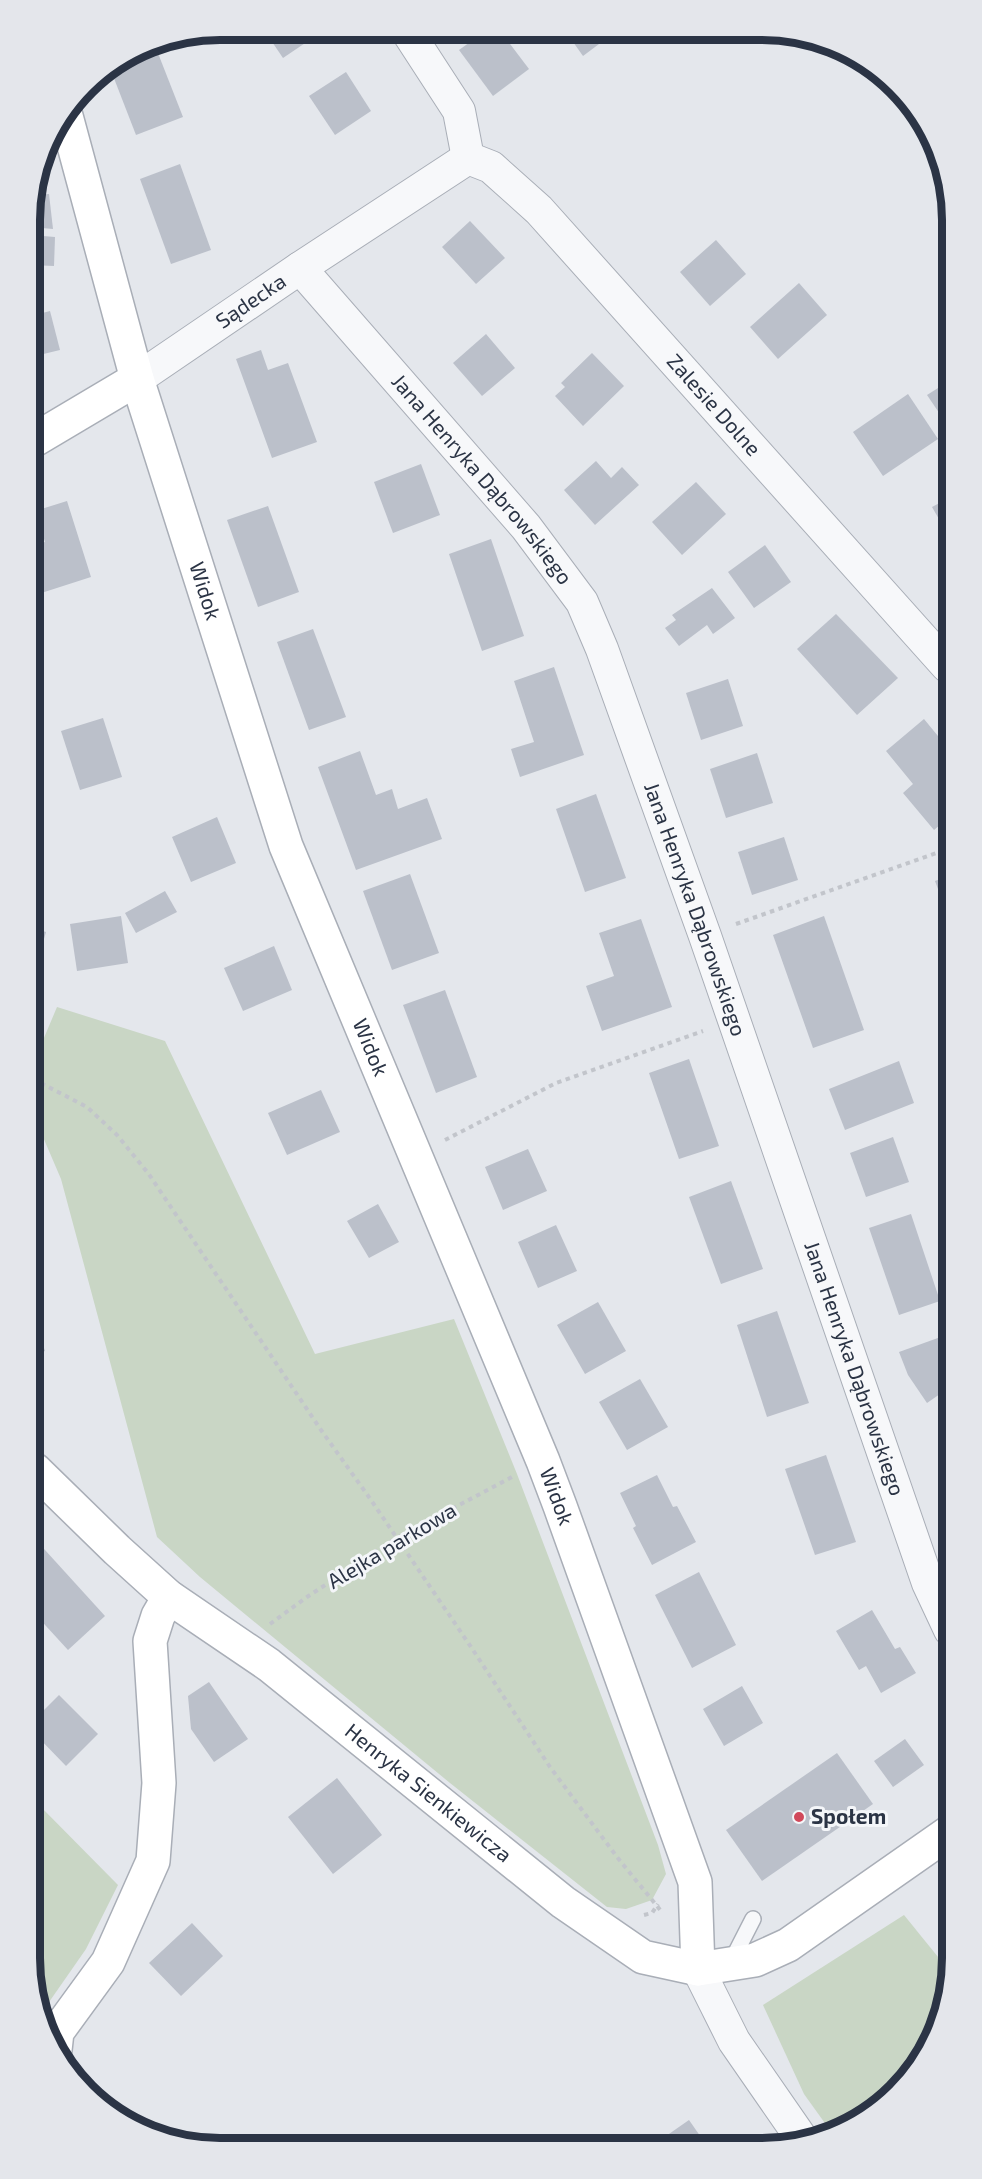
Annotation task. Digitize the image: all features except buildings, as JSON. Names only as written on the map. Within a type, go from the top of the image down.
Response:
[{"type":"street","points":[[413,40],[459,111],[468,158]]},
{"type":"street","name":"Widok","points":[[68,125],[137,379],[286,846],[543,1461],[695,1882],[698,1969]]},
{"type":"street","name":"Sądecka","points":[[41,436],[137,379],[300,268],[468,158]]},
{"type":"street","name":"Zalesie Dolne","points":[[468,158],[491,167],[539,210],[942,660]]},
{"type":"street","name":"Jana Henryka Dąbrowskiego","points":[[300,268],[526,527],[582,602],[602,649],[705,936],[732,1020],[928,1583],[941,1611]]},
{"type":"street","name":"Henryka Sienkiewicza","points":[[40,1475],[169,1597],[268,1665],[563,1902],[643,1957],[698,1969]]},
{"type":"street","points":[[58,2034],[108,1962],[153,1861],[159,1783],[150,1641],[158,1616],[169,1597]]},
{"type":"street","points":[[799,2134],[734,2041],[698,1969],[755,1960],[788,1945],[941,1838]]},
{"type":"lane","points":[[730,1964],[753,1919]]},
{"type":"path","points":[[705,936],[942,851]]},
{"type":"path","points":[[415,1155],[556,1083],[732,1020]]},
{"type":"path","points":[[41,1083],[87,1107],[117,1135],[148,1173],[395,1539],[471,1647],[550,1767],[663,1914]]},
{"type":"path","name":"Alejka parkowa","points":[[262,1631],[278,1617],[395,1539],[517,1474]]},
{"type":"green space","points":[[57,1007],[165,1041],[315,1354],[454,1319],[517,1474],[658,1845],[666,1874],[652,1900],[626,1909],[607,1907],[450,1783],[200,1577],[157,1537],[61,1179],[40,1131],[41,1046]]},
{"type":"green space","points":[[40,1806],[118,1885],[86,1949],[47,2005],[40,1958]]},
{"type":"green space","points":[[904,1915],[941,1961],[938,1993],[932,2016],[917,2048],[904,2068],[889,2086],[871,2101],[827,2126],[804,2094],[763,2005]]},
{"type":"place","name":"Społem","points":[[799,1817]]}]
